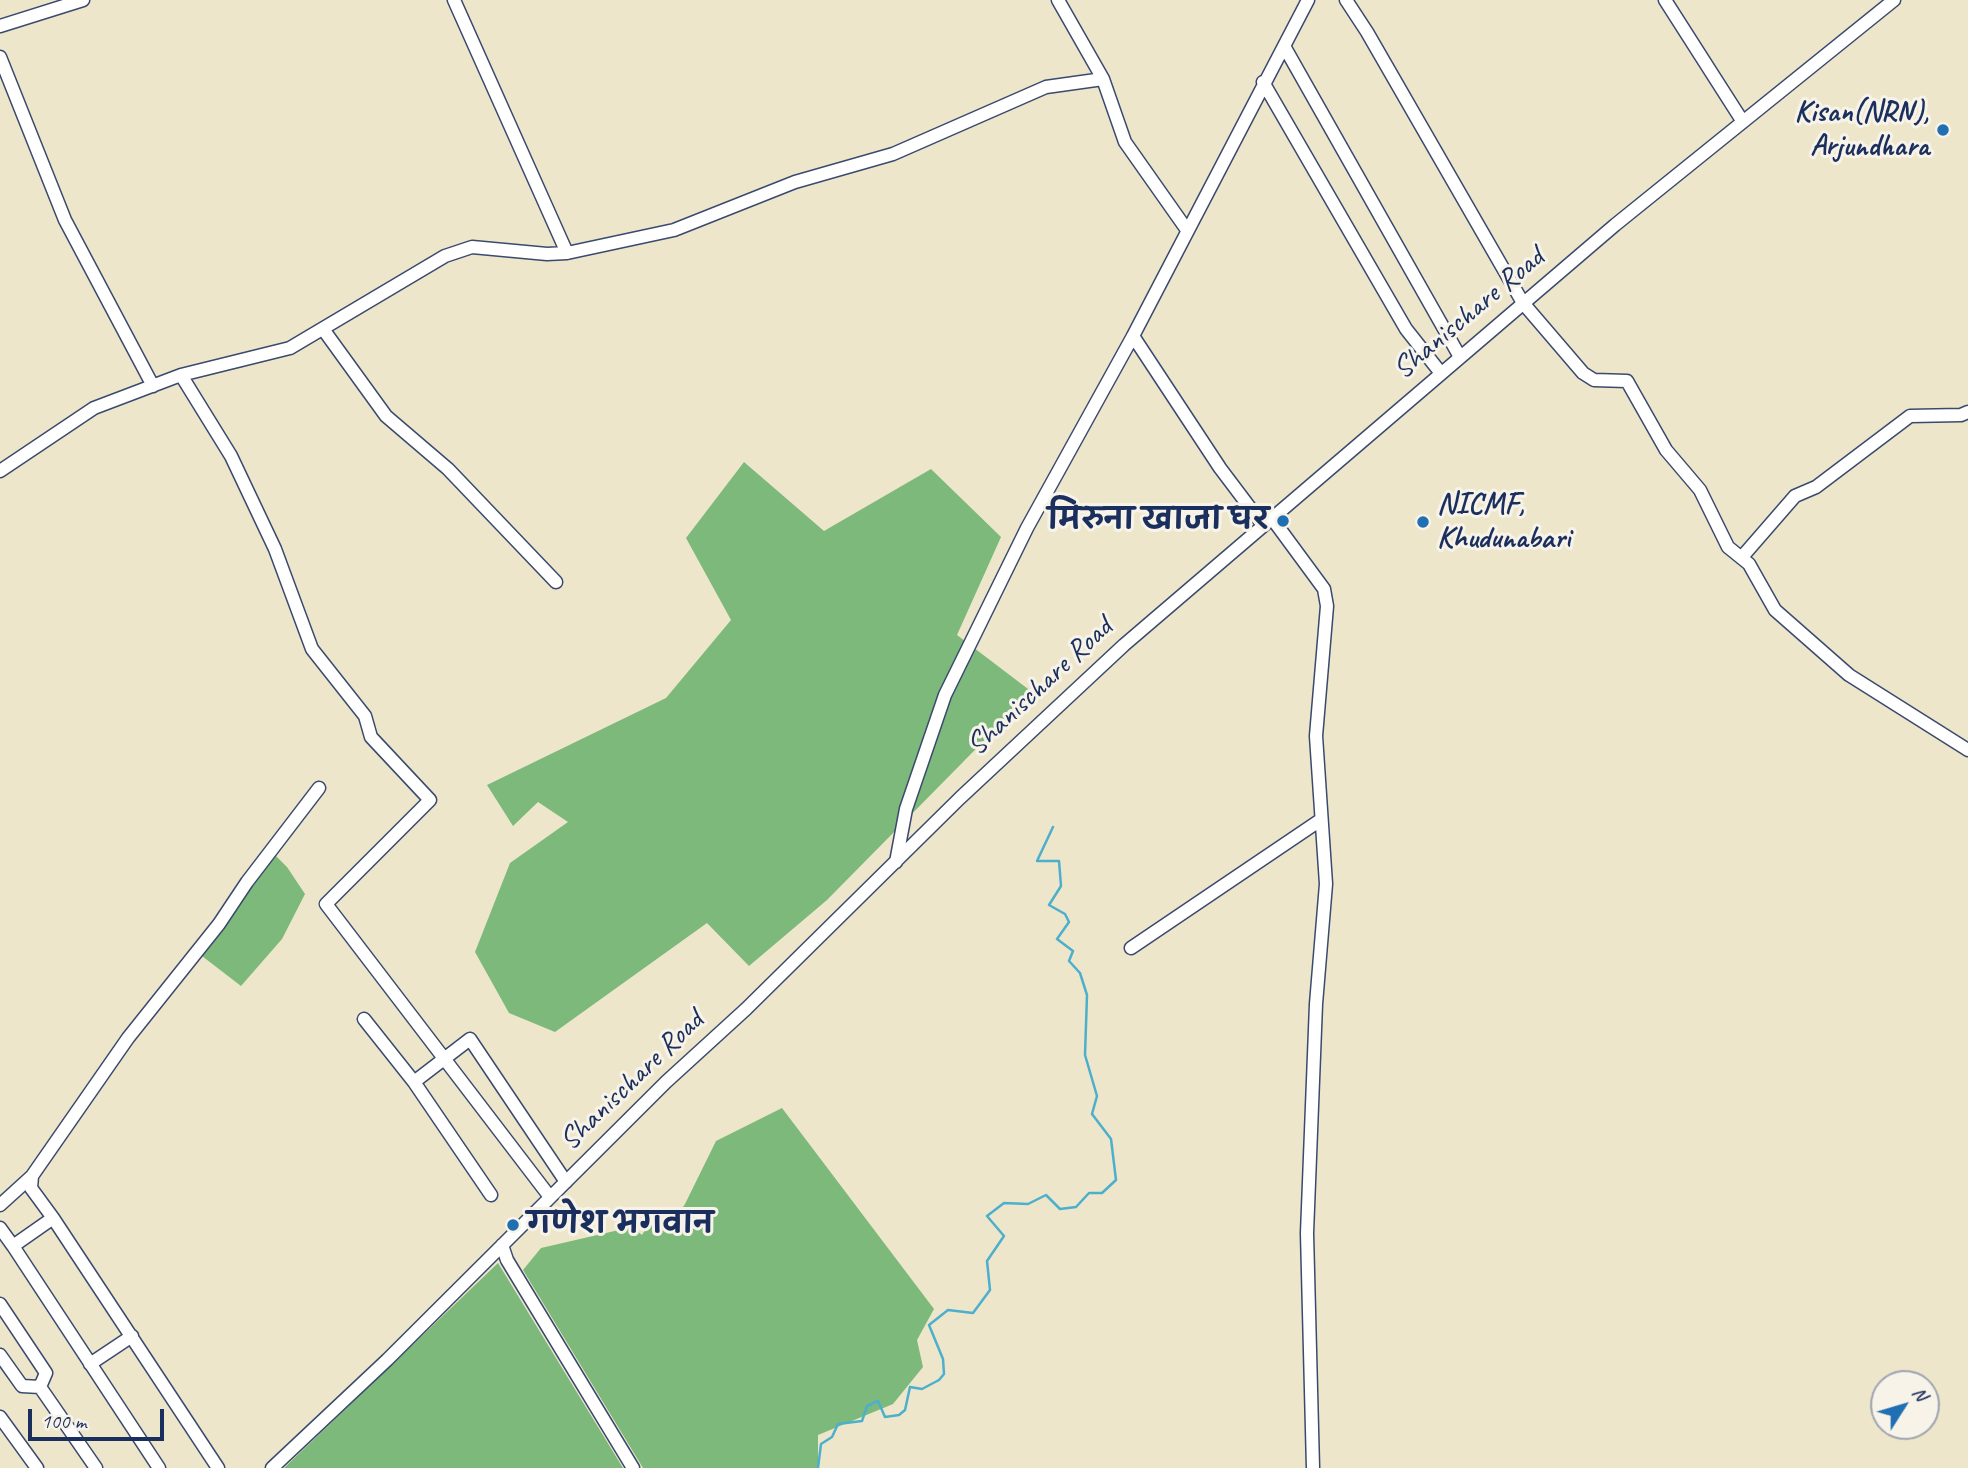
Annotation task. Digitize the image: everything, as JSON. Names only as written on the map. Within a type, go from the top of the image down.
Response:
[{"type":"street","points":[[0,26],[83,0]]},
{"type":"street","points":[[454,0],[567,253]]},
{"type":"street","points":[[1058,0],[1102,79],[1125,142],[1187,230]]},
{"type":"street","points":[[896,862],[906,809],[944,695],[1027,528],[1133,335],[1308,0]]},
{"type":"street","points":[[1346,0],[1522,303],[1583,373],[1594,380],[1627,381],[1667,450],[1700,490],[1728,547],[1749,564],[1775,610],[1849,675],[1968,750]]},
{"type":"street","points":[[1665,0],[1742,122]]},
{"type":"street","name":"Shanischare Road","points":[[272,1468],[387,1360],[960,797],[1114,654],[1522,303],[1894,0]]},
{"type":"street","points":[[1284,46],[1460,357]]},
{"type":"street","points":[[0,57],[65,220],[153,386]]},
{"type":"street","points":[[0,471],[94,408],[181,375],[290,348],[398,281],[445,256],[472,247],[547,254],[567,253],[674,230],[795,182],[893,155],[1046,87],[1102,79]]},
{"type":"street","points":[[1263,82],[1406,329],[1440,373]]},
{"type":"street","points":[[323,329],[386,416],[449,469],[556,582]]},
{"type":"street","points":[[1133,335],[1220,468],[1324,589],[1327,606],[1316,736],[1319,821],[1326,884],[1316,990],[1307,1233],[1313,1468]]},
{"type":"street","points":[[181,375],[231,456],[275,549],[312,649],[365,716],[371,737],[430,800],[326,904],[550,1197]]},
{"type":"street","points":[[1741,558],[1795,496],[1816,487],[1910,416],[1968,412]]},
{"type":"street","points":[[0,1205],[32,1176],[128,1038],[219,924],[247,882],[319,788]]},
{"type":"street","points":[[1131,948],[1319,821]]},
{"type":"street","points":[[364,1019],[414,1082],[491,1195]]},
{"type":"street","points":[[414,1082],[470,1039],[566,1182]]},
{"type":"street","points":[[32,1176],[31,1188],[132,1335],[218,1468]]},
{"type":"street","points":[[13,1246],[53,1218]]},
{"type":"street","points":[[0,1228],[159,1468]]},
{"type":"street","points":[[0,1241],[13,1246]]},
{"type":"street","points":[[502,1245],[507,1260],[634,1468]]},
{"type":"street","points":[[0,1304],[46,1373],[40,1387]]},
{"type":"street","points":[[90,1364],[132,1335]]},
{"type":"street","points":[[0,1355],[22,1386],[40,1387]]},
{"type":"street","points":[[40,1387],[96,1468]]},
{"type":"street","points":[[0,1417],[37,1468]]},
{"type":"green space","points":[[744,462],[824,531],[931,469],[1001,537],[957,635],[1032,692],[827,900],[749,966],[707,923],[555,1032],[509,1013],[475,952],[510,863],[568,822],[538,802],[513,826],[487,785],[666,698],[731,620],[686,538]]},
{"type":"green space","points":[[274,854],[287,867],[305,894],[282,939],[241,986],[202,956]]},
{"type":"green space","points":[[782,1108],[934,1309],[917,1340],[923,1367],[893,1404],[818,1435],[818,1468],[643,1468],[523,1270],[541,1248],[632,1227],[642,1235],[653,1217],[673,1222],[685,1204],[716,1141]]},
{"type":"green space","points":[[498,1263],[623,1468],[284,1468]]},
{"type":"waterway","points":[[818,1468],[821,1444],[832,1437],[838,1424],[862,1421],[867,1406],[878,1401],[885,1417],[899,1415],[905,1410],[910,1387],[922,1389],[939,1380],[944,1374],[943,1359],[929,1325],[948,1310],[973,1313],[990,1290],[987,1261],[1004,1236],[987,1216],[1004,1203],[1028,1204],[1046,1195],[1060,1209],[1076,1207],[1089,1193],[1102,1193],[1116,1180],[1111,1139],[1092,1114],[1097,1096],[1085,1055],[1087,995],[1080,973],[1069,961],[1073,951],[1057,939],[1069,922],[1065,914],[1049,905],[1061,886],[1059,861],[1037,861],[1053,827]]},
{"type":"place","name":"Kisan(NRN), Arjundhara","points":[[1943,130]]},
{"type":"place","name":"मिरुना खाजा घर","points":[[1283,521]]},
{"type":"place","name":"NICMF, Khudunabari","points":[[1423,522]]},
{"type":"place","name":"गणेश भगवान","points":[[513,1225]]}]
